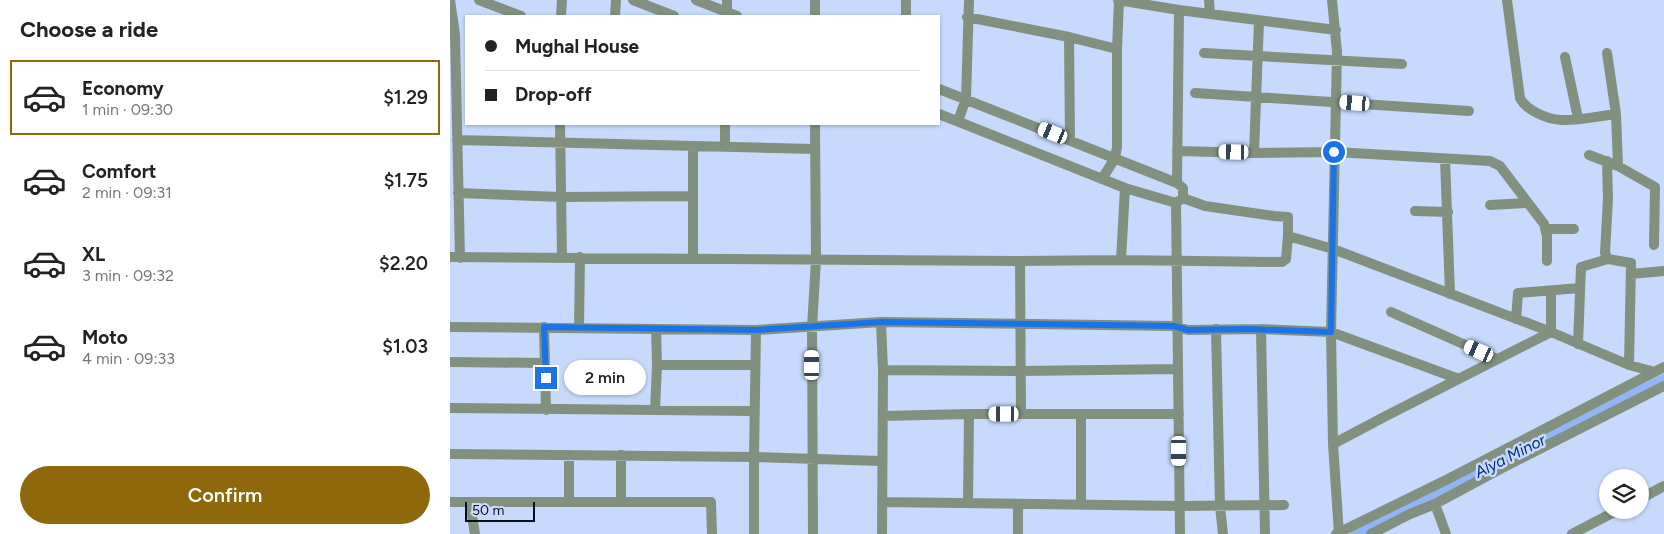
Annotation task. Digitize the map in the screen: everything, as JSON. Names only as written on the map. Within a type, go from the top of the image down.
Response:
[{"type":"street","points":[[479,0],[518,15]]},
{"type":"street","points":[[561,15],[562,0]]},
{"type":"street","points":[[615,15],[616,0]]},
{"type":"street","points":[[633,0],[671,15]]},
{"type":"street","points":[[696,0],[730,15]]},
{"type":"street","points":[[727,0],[730,15]]},
{"type":"street","points":[[815,0],[815,15]]},
{"type":"street","points":[[906,0],[906,15]]},
{"type":"street","points":[[958,121],[966,99],[969,0]]},
{"type":"street","points":[[1102,179],[1115,158],[1118,135],[1117,49],[1119,0],[1179,10],[1336,30]]},
{"type":"street","points":[[1208,0],[1210,14]]},
{"type":"street","points":[[1332,0],[1337,60],[1331,332],[1333,444],[1338,533],[1448,479],[1660,369]]},
{"type":"street","points":[[1507,0],[1520,98],[1523,102],[1533,111],[1560,120],[1616,114]]},
{"type":"street","points":[[451,4],[455,34],[458,193],[455,257],[1020,262],[1121,260],[1284,262],[1286,259],[1287,216],[1274,216],[1205,206],[1125,188],[940,114]]},
{"type":"street","points":[[1178,183],[1179,10]]},
{"type":"street","points":[[967,17],[1069,37],[1117,49]]},
{"type":"street","points":[[1254,153],[1259,20]]},
{"type":"street","points":[[1069,37],[1070,140]]},
{"type":"street","points":[[1204,53],[1402,64]]},
{"type":"street","points":[[1607,53],[1616,114],[1618,166]]},
{"type":"street","points":[[1565,56],[1578,118]]},
{"type":"street","points":[[940,89],[1178,183],[1183,188],[1180,200],[1177,262],[1180,534]]},
{"type":"street","points":[[1195,93],[1469,111]]},
{"type":"street","points":[[560,125],[562,257]]},
{"type":"street","points":[[725,125],[725,147]]},
{"type":"street","points":[[813,534],[812,327],[816,260],[815,125]]},
{"type":"street","points":[[457,140],[815,149]]},
{"type":"street","points":[[692,147],[693,258]]},
{"type":"street","points":[[1177,151],[1254,153],[1334,152],[1490,161],[1500,166],[1544,224],[1546,229],[1547,261]]},
{"type":"street","points":[[1589,155],[1618,166],[1655,187],[1660,224],[1654,245]]},
{"type":"street","points":[[1445,159],[1450,294]]},
{"type":"street","points":[[1607,161],[1608,199],[1605,253],[1608,259]]},
{"type":"street","points":[[1121,260],[1125,188]]},
{"type":"street","points":[[458,193],[562,197],[692,196]]},
{"type":"street","points":[[1490,205],[1528,203]]},
{"type":"street","points":[[1415,211],[1448,212]]},
{"type":"street","points":[[1546,229],[1574,229]]},
{"type":"street","points":[[1288,236],[1333,250],[1551,332],[1629,365],[1660,369]]},
{"type":"street","points":[[579,328],[580,257]]},
{"type":"street","points":[[1578,344],[1581,267],[1608,259],[1631,262],[1629,365]]},
{"type":"street","points":[[1020,262],[1021,414]]},
{"type":"street","points":[[1631,274],[1664,272]]},
{"type":"street","points":[[1516,319],[1518,293],[1580,288]]},
{"type":"street","points":[[1551,332],[1552,291]]},
{"type":"street","points":[[1391,312],[1497,359]]},
{"type":"street","points":[[450,327],[756,330],[881,322],[1174,326],[1188,330],[1331,332],[1459,379]]},
{"type":"street","points":[[881,322],[883,370],[882,534]]},
{"type":"street","points":[[544,327],[546,410]]},
{"type":"street","points":[[655,410],[656,328]]},
{"type":"street","points":[[1216,329],[1220,506],[1223,534]]},
{"type":"street","points":[[754,534],[754,366],[756,330]]},
{"type":"street","points":[[1261,330],[1265,534]]},
{"type":"street","points":[[1333,444],[1551,332]]},
{"type":"street","points":[[450,362],[545,362]]},
{"type":"street","points":[[657,365],[754,366]]},
{"type":"street","points":[[883,370],[1178,369]]},
{"type":"street","points":[[1371,534],[1410,514],[1435,504],[1664,386]]},
{"type":"street","points":[[450,408],[754,411]]},
{"type":"street","points":[[968,503],[969,414]]},
{"type":"street","points":[[883,416],[1179,414]]},
{"type":"street","points":[[1081,415],[1081,504]]},
{"type":"street","points":[[450,454],[754,456],[882,460]]},
{"type":"street","points":[[569,455],[569,501]]},
{"type":"street","points":[[621,455],[621,501]]},
{"type":"street","points":[[1649,494],[1664,486]]},
{"type":"street","points":[[450,502],[711,502],[712,534]]},
{"type":"street","points":[[882,502],[1180,506],[1284,505]]},
{"type":"street","points":[[470,503],[475,534]]},
{"type":"street","points":[[1018,504],[1018,534]]},
{"type":"street","points":[[1435,504],[1446,534]]},
{"type":"street","points":[[1572,534],[1601,519]]},
{"type":"waterway","name":"Alya Minor","points":[[1355,534],[1664,379]]},
{"type":"route","points":[[546,378],[544,327],[756,330],[881,322],[1174,326],[1188,330],[1246,329],[1331,332],[1334,152]]}]
